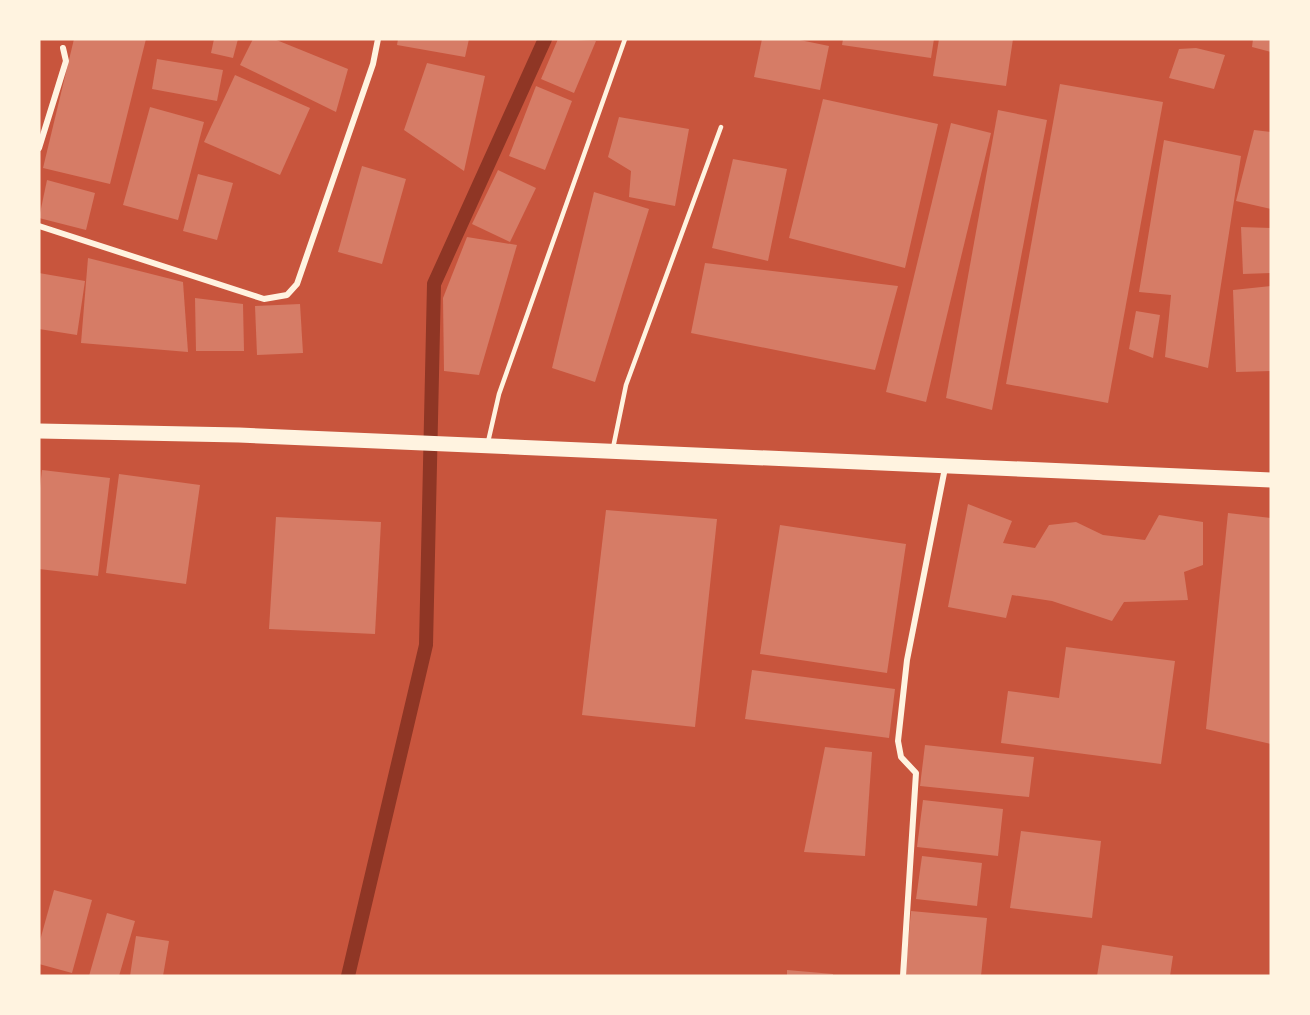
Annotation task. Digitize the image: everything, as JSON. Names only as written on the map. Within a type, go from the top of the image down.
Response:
[{"type":"main road","points":[[39,431],[239,435],[486,448],[1271,480]]},
{"type":"street","points":[[39,226],[264,299],[287,295],[297,284],[373,64],[378,39]]},
{"type":"street","points":[[39,148],[66,60],[63,48]]},
{"type":"street","points":[[903,976],[916,773],[901,757],[898,741],[908,660],[945,467]]},
{"type":"lane","points":[[486,448],[499,394],[625,39]]},
{"type":"lane","points":[[612,453],[622,396],[721,127]]},
{"type":"building","points":[[74,39],[146,39],[110,184],[43,168]]},
{"type":"building","points":[[214,39],[238,39],[233,58],[211,53]]},
{"type":"building","points":[[253,39],[274,39],[348,69],[336,112],[240,65]]},
{"type":"building","points":[[398,39],[469,39],[465,57],[397,45]]},
{"type":"building","points":[[558,39],[596,41],[574,93],[541,79]]},
{"type":"building","points":[[762,39],[795,39],[829,46],[820,90],[754,77]]},
{"type":"building","points":[[843,39],[934,39],[931,58],[842,45]]},
{"type":"building","points":[[939,39],[1013,39],[1006,86],[933,76]]},
{"type":"building","points":[[1253,39],[1271,39],[1271,52],[1252,47]]},
{"type":"building","points":[[1196,48],[1225,55],[1214,89],[1169,78],[1179,49]]},
{"type":"building","points":[[157,59],[223,70],[217,101],[152,89]]},
{"type":"building","points":[[427,63],[485,76],[464,171],[404,130]]},
{"type":"building","points":[[235,75],[310,108],[280,175],[204,142]]},
{"type":"building","points":[[1060,84],[1163,102],[1108,403],[1006,384]]},
{"type":"building","points":[[536,86],[572,101],[545,170],[509,156]]},
{"type":"building","points":[[823,99],[938,124],[905,268],[789,238]]},
{"type":"building","points":[[150,107],[204,122],[178,220],[123,205]]},
{"type":"building","points":[[998,110],[1047,120],[992,410],[946,398]]},
{"type":"building","points":[[619,117],[689,129],[675,206],[629,197],[631,171],[608,157]]},
{"type":"building","points":[[951,123],[991,133],[926,402],[886,392]]},
{"type":"building","points":[[1254,130],[1271,132],[1271,209],[1236,201]]},
{"type":"building","points":[[1164,140],[1241,156],[1208,368],[1165,357],[1171,295],[1139,292]]},
{"type":"building","points":[[733,159],[787,169],[768,261],[712,248]]},
{"type":"building","points":[[362,166],[406,179],[382,264],[338,252]]},
{"type":"building","points":[[498,170],[536,188],[510,242],[472,224]]},
{"type":"building","points":[[198,174],[233,183],[217,240],[183,231]]},
{"type":"building","points":[[47,180],[95,193],[86,230],[39,218]]},
{"type":"building","points":[[594,192],[649,209],[595,382],[552,368]]},
{"type":"building","points":[[1241,227],[1271,228],[1271,273],[1243,274]]},
{"type":"building","points":[[467,237],[517,245],[479,375],[444,371],[443,298]]},
{"type":"building","points":[[88,258],[183,282],[188,352],[81,343]]},
{"type":"building","points":[[705,263],[898,286],[875,370],[691,333]]},
{"type":"building","points":[[39,273],[85,281],[77,335],[39,329]]},
{"type":"building","points":[[1271,286],[1271,371],[1236,372],[1233,290]]},
{"type":"building","points":[[195,298],[243,304],[244,351],[196,351]]},
{"type":"building","points":[[300,304],[303,353],[257,355],[255,306]]},
{"type":"building","points":[[1136,311],[1160,315],[1153,358],[1129,349]]},
{"type":"building","points":[[42,470],[110,478],[98,576],[39,569],[39,496]]},
{"type":"building","points":[[119,474],[200,485],[186,584],[106,573]]},
{"type":"building","points":[[968,504],[1012,521],[1003,543],[1035,548],[1049,525],[1076,522],[1103,535],[1145,540],[1159,515],[1203,522],[1203,565],[1184,572],[1188,600],[1124,602],[1112,621],[1052,601],[1012,595],[1006,618],[948,607]]},
{"type":"building","points":[[606,510],[717,519],[695,727],[582,715]]},
{"type":"building","points":[[1228,513],[1271,518],[1271,744],[1206,729]]},
{"type":"building","points":[[276,517],[381,522],[375,634],[269,629]]},
{"type":"building","points":[[780,525],[906,544],[887,673],[760,654]]},
{"type":"building","points":[[1066,647],[1175,661],[1161,764],[1001,743],[1008,691],[1059,698]]},
{"type":"building","points":[[752,670],[895,689],[889,738],[745,719]]},
{"type":"building","points":[[925,745],[1034,757],[1029,797],[920,786]]},
{"type":"building","points":[[825,747],[872,752],[865,856],[804,852]]},
{"type":"building","points":[[923,800],[1003,809],[998,856],[917,847]]},
{"type":"building","points":[[1021,831],[1101,841],[1092,918],[1010,908]]},
{"type":"building","points":[[922,856],[982,863],[977,906],[916,899]]},
{"type":"building","points":[[54,890],[92,900],[72,973],[39,964],[39,944]]},
{"type":"building","points":[[911,911],[987,918],[981,976],[905,976]]},
{"type":"building","points":[[107,913],[135,921],[119,976],[89,976]]},
{"type":"building","points":[[136,936],[169,941],[163,976],[130,976]]},
{"type":"building","points":[[1102,945],[1173,956],[1170,976],[1097,976]]},
{"type":"building","points":[[787,970],[833,974],[833,976],[787,976]]},
{"type":"waterway","points":[[348,976],[426,645],[434,284],[545,39]]}]
